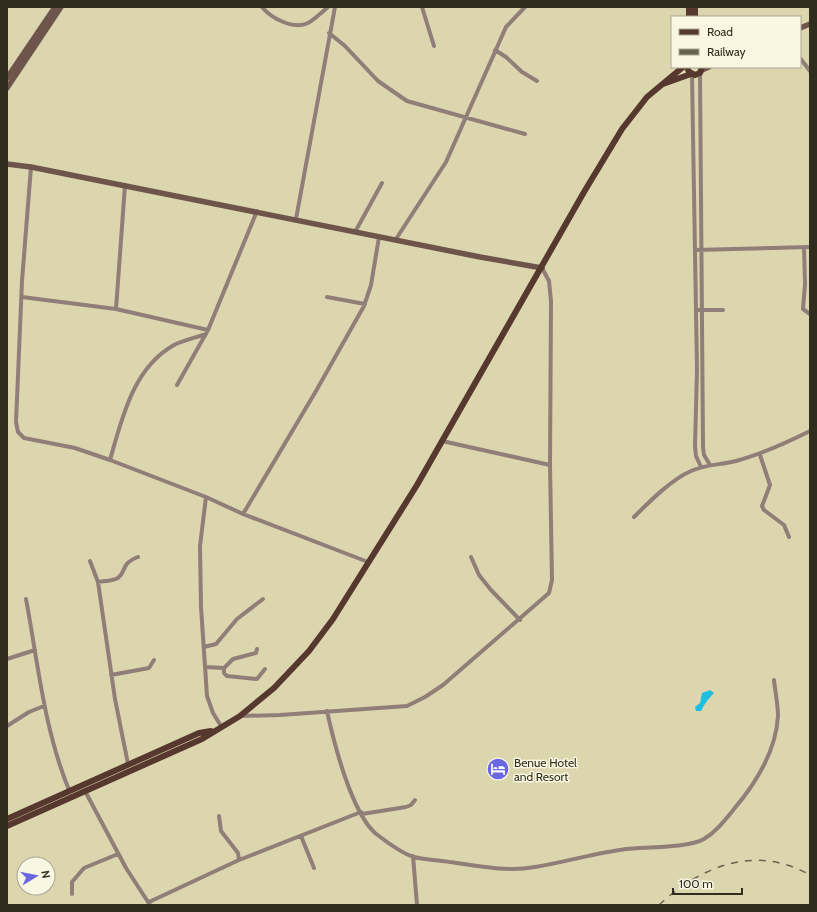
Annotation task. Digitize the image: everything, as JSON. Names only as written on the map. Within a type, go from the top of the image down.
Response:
[{"type":"main road","points":[[7,819],[42,806],[202,739],[214,730],[240,716],[274,688],[309,651],[333,619],[417,485],[584,192],[622,129],[639,105],[659,85],[682,68]]},
{"type":"main road","points":[[688,68],[691,74]]},
{"type":"main road","points":[[659,85],[701,70]]},
{"type":"main road","points":[[7,826],[69,790],[86,787],[128,764],[199,733],[214,730]]},
{"type":"street","points":[[7,78],[55,7]]},
{"type":"street","points":[[7,88],[61,7]]},
{"type":"street","points":[[262,7],[276,19],[296,24],[309,22],[328,7]]},
{"type":"street","points":[[296,219],[335,7]]},
{"type":"street","points":[[422,7],[434,46]]},
{"type":"street","points":[[396,239],[446,162],[506,27],[525,7]]},
{"type":"street","points":[[329,33],[345,46],[378,81],[407,101],[525,134]]},
{"type":"street","points":[[495,50],[506,57],[522,72],[538,81]]},
{"type":"street","points":[[801,59],[810,71]]},
{"type":"street","points":[[701,70],[704,456],[710,465]]},
{"type":"street","points":[[691,74],[697,384],[695,446],[696,456],[701,467]]},
{"type":"street","points":[[7,164],[31,167],[125,185],[379,237],[396,239],[480,257],[542,268],[549,281],[551,301],[550,465],[552,584],[549,593],[520,620],[443,685],[413,704],[402,707],[280,715],[240,716]]},
{"type":"street","points":[[31,167],[22,298],[16,422],[18,432],[24,438],[75,448],[110,460],[206,497],[243,514],[368,562]]},
{"type":"street","points":[[355,232],[382,183]]},
{"type":"street","points":[[116,309],[125,185]]},
{"type":"street","points":[[177,385],[207,332],[257,211]]},
{"type":"street","points":[[243,514],[316,391],[365,304],[371,285],[379,237]]},
{"type":"street","points":[[804,247],[805,284],[803,309],[810,314]]},
{"type":"street","points":[[695,250],[810,247]]},
{"type":"street","points":[[695,289],[702,289]]},
{"type":"street","points":[[327,297],[365,304]]},
{"type":"street","points":[[22,298],[116,309],[207,332]]},
{"type":"street","points":[[696,310],[723,310]]},
{"type":"street","points":[[110,460],[120,424],[137,382],[149,365],[175,345],[207,332]]},
{"type":"street","points":[[697,384],[703,384]]},
{"type":"street","points":[[634,517],[655,497],[689,471],[701,467],[734,462],[760,455],[810,431]]},
{"type":"street","points":[[442,441],[550,465]]},
{"type":"street","points":[[760,455],[770,485],[762,506],[764,510],[784,525],[789,537]]},
{"type":"street","points":[[206,497],[200,546],[201,607],[207,696],[213,712],[221,726]]},
{"type":"street","points":[[98,582],[115,580],[120,577],[124,567],[131,560],[138,557]]},
{"type":"street","points":[[470,557],[479,575],[490,590],[520,620]]},
{"type":"street","points":[[90,561],[98,582],[120,730],[128,764]]},
{"type":"street","points":[[26,599],[36,650],[44,706],[59,764],[69,790]]},
{"type":"street","points":[[204,647],[216,644],[237,619],[264,599]]},
{"type":"street","points":[[205,667],[224,668],[233,659],[256,653],[257,649]]},
{"type":"street","points":[[7,659],[36,650]]},
{"type":"street","points":[[111,675],[149,668],[154,660]]},
{"type":"street","points":[[224,668],[224,673],[227,676],[257,679],[265,669]]},
{"type":"street","points":[[327,711],[334,742],[347,782],[362,813],[373,831],[380,837],[414,856],[501,869],[518,869],[536,867],[606,852],[689,844],[705,839],[718,828],[760,774],[773,744],[776,731],[778,715],[774,680]]},
{"type":"street","points":[[7,726],[29,712],[44,706]]},
{"type":"street","points":[[86,787],[118,854],[149,904],[239,860],[362,813],[411,806],[414,800]]},
{"type":"street","points":[[219,816],[221,831],[238,852],[239,860]]},
{"type":"street","points":[[301,836],[314,868]]},
{"type":"street","points":[[72,894],[72,882],[80,872],[118,854]]},
{"type":"street","points":[[414,856],[417,905]]},
{"type":"water","points":[[710,690],[714,693],[701,711],[696,711],[695,707],[700,703],[702,693]]},
{"type":"railway","points":[[659,905],[675,891],[693,880],[711,870],[730,864],[750,861],[770,861],[790,866],[810,875]]},
{"type":"place","name":"Benue Hotel and Resort","points":[[498,769]]}]
